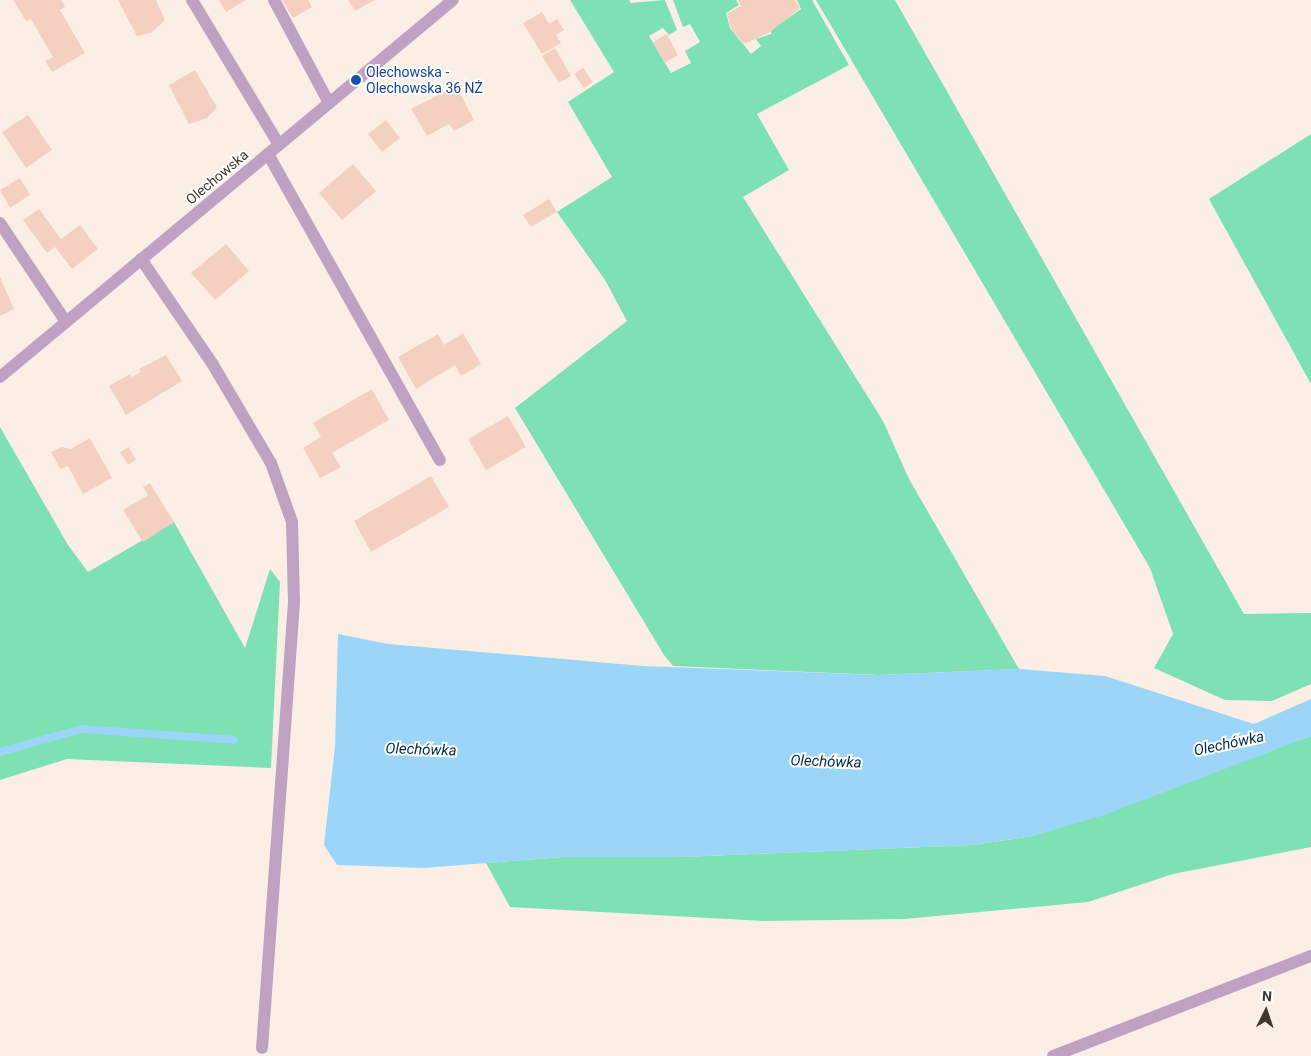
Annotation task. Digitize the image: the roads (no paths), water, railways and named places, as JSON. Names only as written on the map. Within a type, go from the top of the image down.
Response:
[{"type":"street","points":[[192,0],[279,145]]},
{"type":"street","points":[[274,0],[329,103]]},
{"type":"street","name":"Olechowska","points":[[0,377],[453,0]]},
{"type":"street","points":[[268,154],[440,460]]},
{"type":"street","points":[[0,223],[66,322]]},
{"type":"street","points":[[141,259],[212,363],[271,462],[292,522],[294,602],[262,1048]]},
{"type":"street","points":[[1053,1056],[1311,956]]},
{"type":"water","points":[[338,634],[388,644],[643,666],[879,675],[1019,669],[1105,676],[1254,724],[1311,699],[1311,736],[1107,814],[1033,836],[973,845],[682,857],[563,857],[423,868],[337,865],[324,845],[335,747]]},
{"type":"waterway","name":"Olechówka","points":[[0,752],[82,729],[234,740]]},
{"type":"place","name":"Olechowska - Olechowska 36 NŻ","points":[[356,80]]}]
